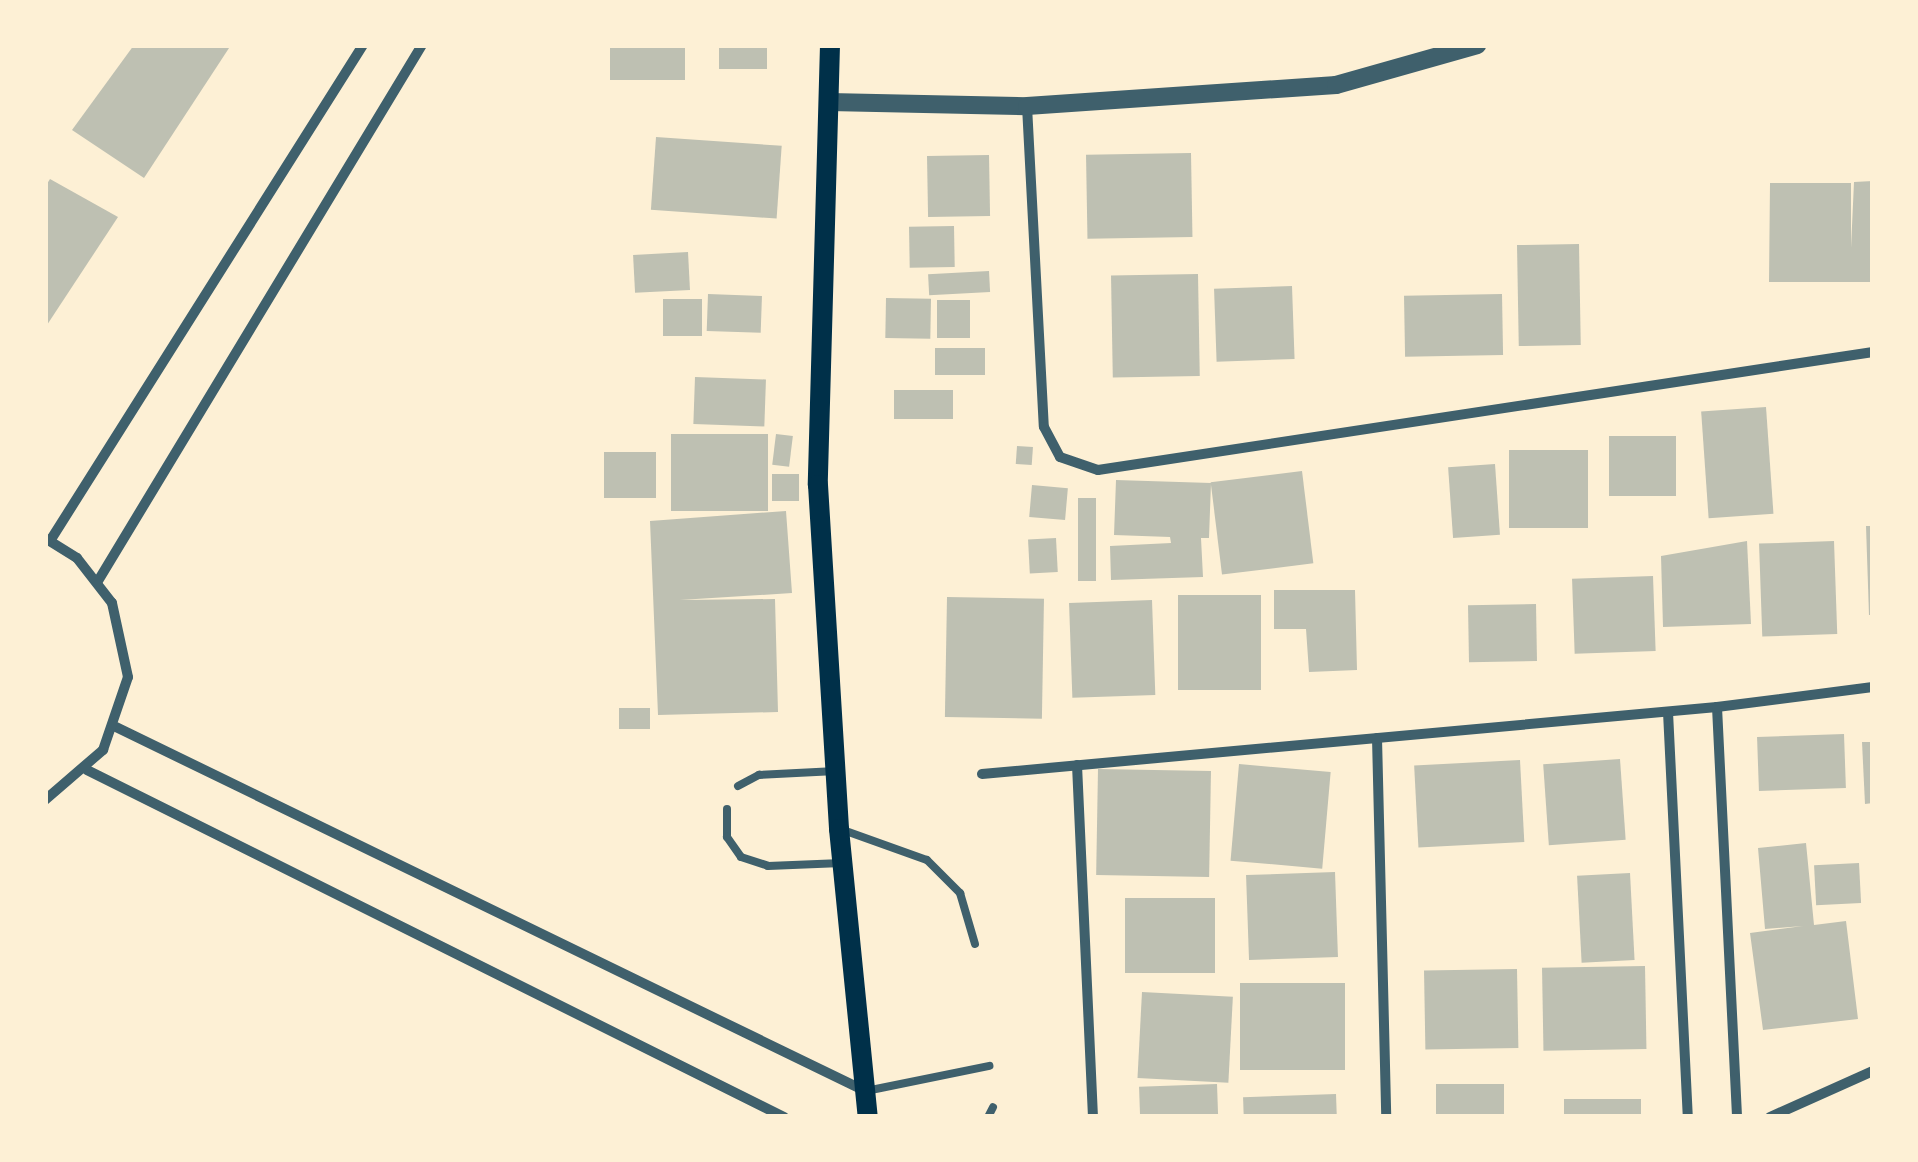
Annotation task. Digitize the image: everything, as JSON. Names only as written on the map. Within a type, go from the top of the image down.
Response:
[{"type":"main road","points":[[830,45],[818,485],[839,829],[868,1117]]},
{"type":"street","points":[[45,800],[86,770],[116,727],[127,652],[98,581],[48,540],[363,45]]},
{"type":"street","points":[[98,581],[422,45]]},
{"type":"street","points":[[829,102],[1027,106],[1336,85],[1477,45]]},
{"type":"street","points":[[1027,106],[1044,427],[1060,456],[1098,470],[1873,352]]},
{"type":"street","points":[[982,774],[1668,712],[1873,686]]},
{"type":"street","points":[[1716,707],[1737,1117]]},
{"type":"street","points":[[1668,712],[1688,1117]]},
{"type":"street","points":[[116,727],[865,1091]]},
{"type":"street","points":[[1377,738],[1386,1117]]},
{"type":"street","points":[[1077,765],[1093,1117]]},
{"type":"street","points":[[86,770],[784,1117]]},
{"type":"street","points":[[1770,1117],[1873,1071]]},
{"type":"lane","points":[[738,786],[759,775],[836,772]]},
{"type":"lane","points":[[727,809],[727,837],[741,857],[768,866],[842,863]]},
{"type":"lane","points":[[839,829],[927,860],[960,892],[975,944]]},
{"type":"lane","points":[[865,1091],[988,1066]]},
{"type":"lane","points":[[988,1117],[993,1107]]},
{"type":"building","points":[[134,45],[231,45],[144,178],[72,130]]},
{"type":"building","points":[[610,45],[685,45],[685,80],[610,80]]},
{"type":"building","points":[[719,45],[767,45],[767,69],[719,69]]},
{"type":"building","points":[[656,137],[782,146],[777,219],[651,210]]},
{"type":"building","points":[[1191,153],[1192,237],[1087,239],[1086,155]]},
{"type":"building","points":[[989,155],[990,216],[928,217],[927,156]]},
{"type":"building","points":[[50,179],[118,217],[45,328],[45,187]]},
{"type":"building","points":[[1873,181],[1873,282],[1769,282],[1770,183],[1851,183],[1851,248],[1854,182]]},
{"type":"building","points":[[954,226],[955,267],[910,268],[909,227]]},
{"type":"building","points":[[1579,244],[1581,345],[1519,346],[1517,245]]},
{"type":"building","points":[[688,252],[690,290],[635,293],[633,255]]},
{"type":"building","points":[[989,271],[990,292],[929,295],[928,274]]},
{"type":"building","points":[[1198,274],[1200,376],[1113,378],[1111,276]]},
{"type":"building","points":[[1292,286],[1295,359],[1217,362],[1214,289]]},
{"type":"building","points":[[708,294],[762,296],[761,333],[707,331]]},
{"type":"building","points":[[1502,294],[1503,355],[1405,357],[1404,296]]},
{"type":"building","points":[[886,298],[931,299],[930,339],[885,338]]},
{"type":"building","points":[[663,299],[702,299],[702,336],[663,336]]},
{"type":"building","points":[[937,300],[970,300],[970,338],[937,338]]},
{"type":"building","points":[[935,348],[985,348],[985,375],[935,375]]},
{"type":"building","points":[[695,377],[766,379],[764,426],[693,424]]},
{"type":"building","points":[[894,390],[953,390],[953,419],[894,419]]},
{"type":"building","points":[[1766,407],[1773,514],[1709,518],[1701,412]]},
{"type":"building","points":[[671,434],[768,434],[768,511],[671,511]]},
{"type":"building","points":[[776,434],[793,436],[789,467],[772,465]]},
{"type":"building","points":[[1609,436],[1676,436],[1676,496],[1609,496]]},
{"type":"building","points":[[1017,446],[1033,447],[1032,465],[1016,464]]},
{"type":"building","points":[[1509,450],[1588,450],[1588,528],[1509,528]]},
{"type":"building","points":[[604,452],[656,452],[656,498],[604,498]]},
{"type":"building","points":[[1495,464],[1500,535],[1453,538],[1448,467]]},
{"type":"building","points":[[1302,471],[1313,563],[1222,575],[1211,482]]},
{"type":"building","points":[[772,474],[799,474],[799,501],[772,501]]},
{"type":"building","points":[[1116,480],[1211,483],[1209,538],[1201,538],[1203,577],[1111,580],[1110,546],[1171,543],[1170,537],[1114,535]]},
{"type":"building","points":[[1032,485],[1068,488],[1065,520],[1029,517]]},
{"type":"building","points":[[1078,498],[1096,498],[1096,581],[1078,581]]},
{"type":"building","points":[[786,511],[792,593],[680,600],[775,599],[778,712],[658,715],[650,521]]},
{"type":"building","points":[[1866,526],[1873,526],[1873,615],[1869,615]]},
{"type":"building","points":[[1056,538],[1058,572],[1030,573],[1028,539]]},
{"type":"building","points":[[1747,541],[1751,624],[1663,627],[1661,556]]},
{"type":"building","points":[[1834,541],[1837,634],[1762,637],[1759,544]]},
{"type":"building","points":[[1653,576],[1656,651],[1575,654],[1572,579]]},
{"type":"building","points":[[1274,590],[1355,590],[1357,670],[1309,672],[1306,629],[1274,629]]},
{"type":"building","points":[[1178,595],[1261,595],[1261,690],[1178,690]]},
{"type":"building","points":[[947,597],[1044,599],[1042,719],[945,717]]},
{"type":"building","points":[[1152,600],[1155,695],[1072,698],[1069,603]]},
{"type":"building","points":[[1536,604],[1537,661],[1469,662],[1468,605]]},
{"type":"building","points":[[619,708],[650,708],[650,729],[619,729]]},
{"type":"building","points":[[1844,734],[1846,788],[1759,791],[1757,737]]},
{"type":"building","points":[[1862,742],[1873,742],[1873,803],[1865,804]]},
{"type":"building","points":[[1620,759],[1626,840],[1549,845],[1543,764]]},
{"type":"building","points":[[1520,760],[1524,842],[1418,847],[1414,766]]},
{"type":"building","points":[[1239,764],[1331,772],[1322,869],[1231,861]]},
{"type":"building","points":[[1098,769],[1211,771],[1209,877],[1096,875]]},
{"type":"building","points":[[1806,843],[1814,925],[1846,921],[1858,1019],[1763,1030],[1750,933],[1803,926],[1765,929],[1758,848]]},
{"type":"building","points":[[1859,863],[1861,903],[1816,905],[1814,865]]},
{"type":"building","points":[[1335,872],[1338,957],[1249,960],[1246,875]]},
{"type":"building","points":[[1630,873],[1635,960],[1582,963],[1577,876]]},
{"type":"building","points":[[1125,898],[1215,898],[1215,973],[1125,973]]},
{"type":"building","points":[[1645,966],[1646,1049],[1543,1051],[1542,968]]},
{"type":"building","points":[[1517,969],[1518,1048],[1425,1050],[1424,971]]},
{"type":"building","points":[[1240,983],[1345,983],[1345,1070],[1240,1070]]},
{"type":"building","points":[[1142,992],[1233,997],[1228,1083],[1137,1078]]},
{"type":"building","points":[[1217,1084],[1218,1117],[1140,1117],[1139,1087]]},
{"type":"building","points":[[1436,1084],[1504,1084],[1504,1117],[1436,1117]]},
{"type":"building","points":[[1336,1094],[1337,1117],[1244,1117],[1243,1097]]},
{"type":"building","points":[[1564,1099],[1641,1099],[1641,1117],[1564,1117]]}]
